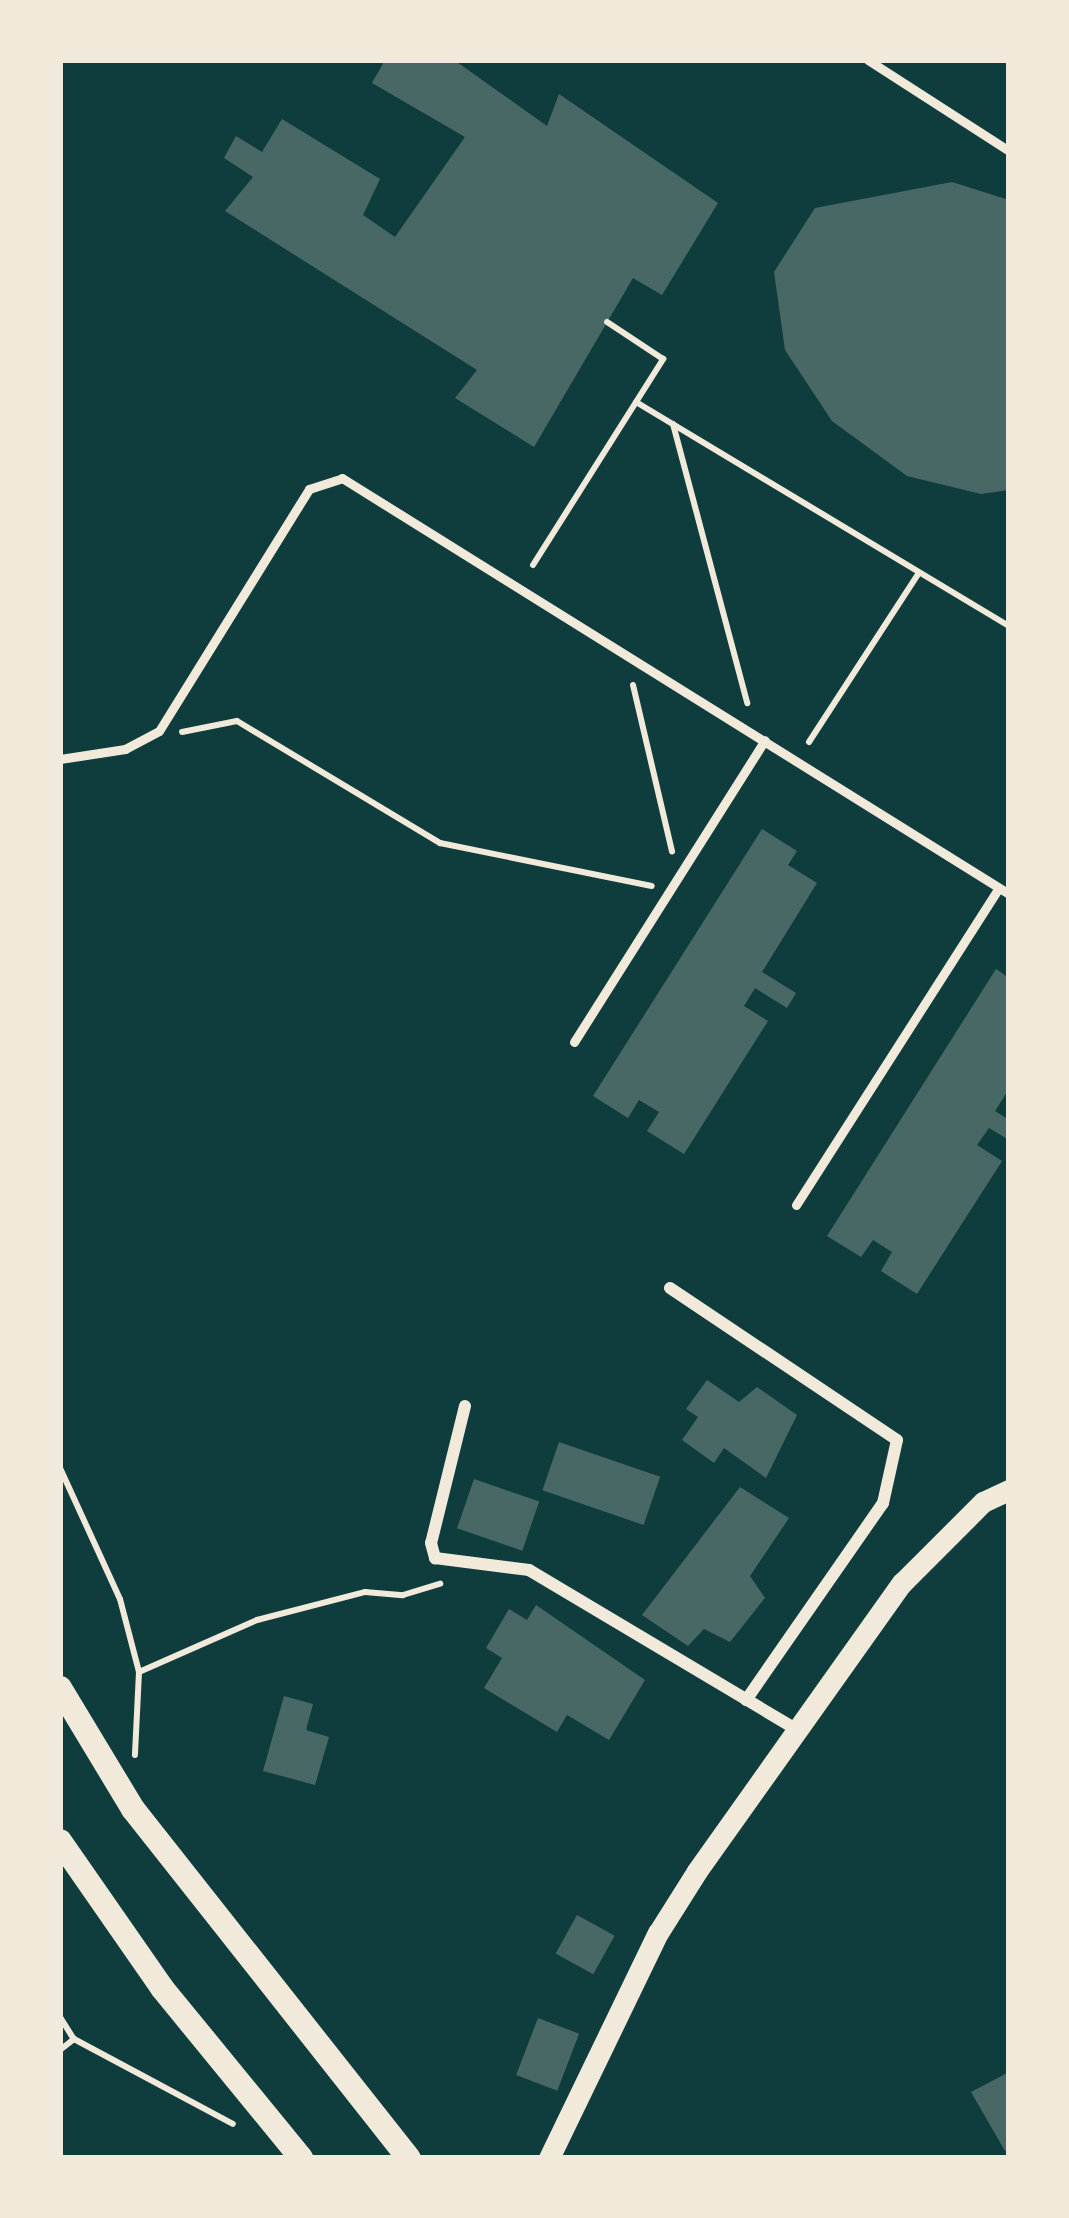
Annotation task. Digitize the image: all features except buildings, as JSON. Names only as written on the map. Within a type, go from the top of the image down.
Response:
[{"type":"main road","points":[[60,1688],[134,1809],[410,2158]]},
{"type":"main road","points":[[60,1840],[162,1988],[296,2151]]},
{"type":"street","points":[[670,1288],[897,1440],[883,1503],[746,1700]]},
{"type":"street","points":[[465,1406],[430,1543],[435,1558],[529,1570],[796,1729]]},
{"type":"street","points":[[549,2158],[658,1933],[796,1729],[939,1540],[1009,1490]]},
{"type":"lane","points":[[868,60],[1009,151]]},
{"type":"lane","points":[[60,759],[149,738],[309,489],[342,478],[1004,891],[796,1205]]},
{"type":"lane","points":[[574,1042],[764,740]]},
{"type":"path","points":[[532,566],[663,359],[607,322]]},
{"type":"path","points":[[636,402],[1009,626]]},
{"type":"path","points":[[673,424],[751,693],[747,703]]},
{"type":"path","points":[[809,742],[919,572]]},
{"type":"path","points":[[632,685],[678,876]]},
{"type":"path","points":[[149,738],[237,721],[440,843],[670,889]]},
{"type":"path","points":[[60,1468],[120,1598],[139,1672],[134,1809]]},
{"type":"path","points":[[139,1672],[257,1620],[364,1592],[403,1595],[448,1582]]},
{"type":"path","points":[[60,2017],[74,2039],[235,2125],[296,2151]]},
{"type":"path","points":[[60,2050],[74,2039]]}]
